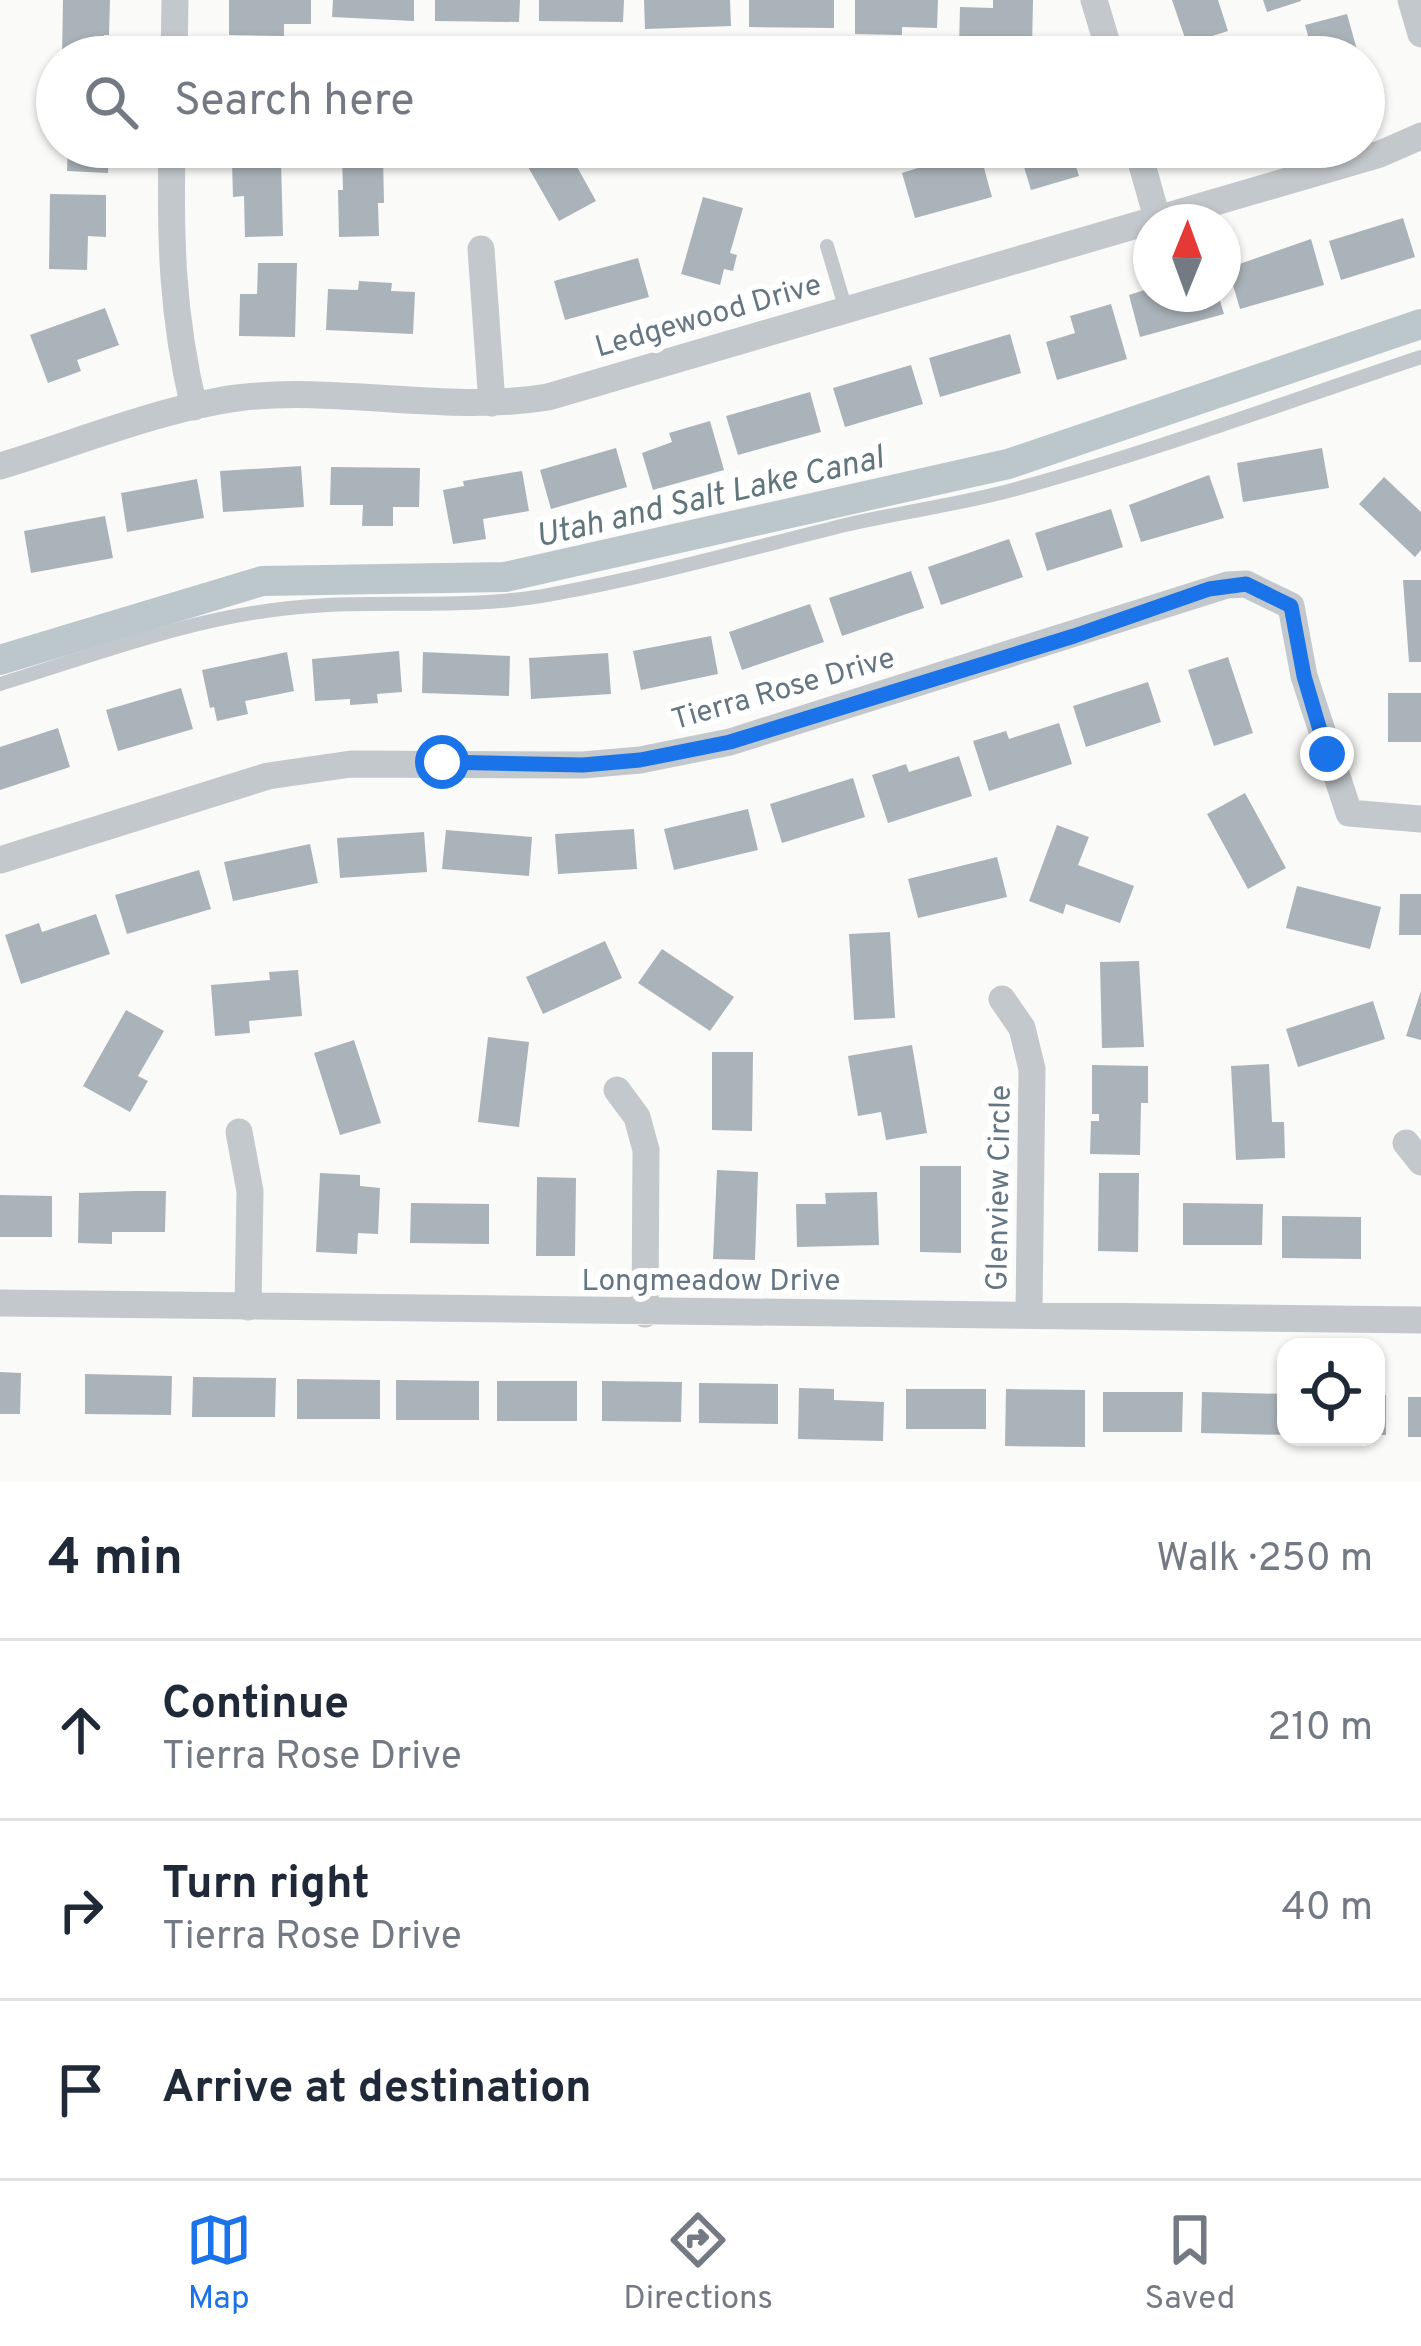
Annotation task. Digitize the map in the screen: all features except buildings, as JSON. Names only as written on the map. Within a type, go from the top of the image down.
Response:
[{"type":"street","points":[[174,36],[175,0]]},
{"type":"street","points":[[1094,0],[1105,36]]},
{"type":"street","points":[[1411,0],[1421,34]]},
{"type":"street","name":"Ledgewood Drive","points":[[1385,151],[1421,136]]},
{"type":"street","points":[[172,168],[171,276],[194,407]]},
{"type":"street","points":[[1143,168],[1153,204]]},
{"type":"street","name":"Ledgewood Drive","points":[[1206,204],[1330,168]]},
{"type":"street","name":"Ledgewood Drive","points":[[0,466],[194,407],[256,398],[492,403],[548,397],[1133,225]]},
{"type":"street","points":[[481,249],[492,403]]},
{"type":"street","name":"Tierra Rose Drive","points":[[0,860],[268,776],[351,764],[583,765],[640,760],[730,742],[1074,636],[1209,589],[1246,584],[1291,606],[1304,676],[1349,813],[1421,819]]},
{"type":"street","name":"Glenview Circle","points":[[1002,999],[1022,1028],[1032,1069],[1029,1313]]},
{"type":"street","points":[[616,1090],[637,1117],[646,1150],[645,1314]]},
{"type":"street","points":[[238,1132],[250,1190],[248,1307]]},
{"type":"street","name":"Longmeadow Drive","points":[[0,1304],[1421,1320]]},
{"type":"lane","points":[[827,246],[846,310]]},
{"type":"lane","points":[[0,684],[226,617],[342,604],[465,603],[546,596],[848,525],[938,509],[1025,487],[1421,357]]},
{"type":"waterway","name":"Utah and Salt Lake Canal","points":[[0,660],[262,581],[505,577],[1008,464],[1421,324]]},
{"type":"route","points":[[442,762],[583,765],[640,760],[730,742],[1074,636],[1209,589],[1246,584],[1291,606],[1304,676],[1327,754]]}]
